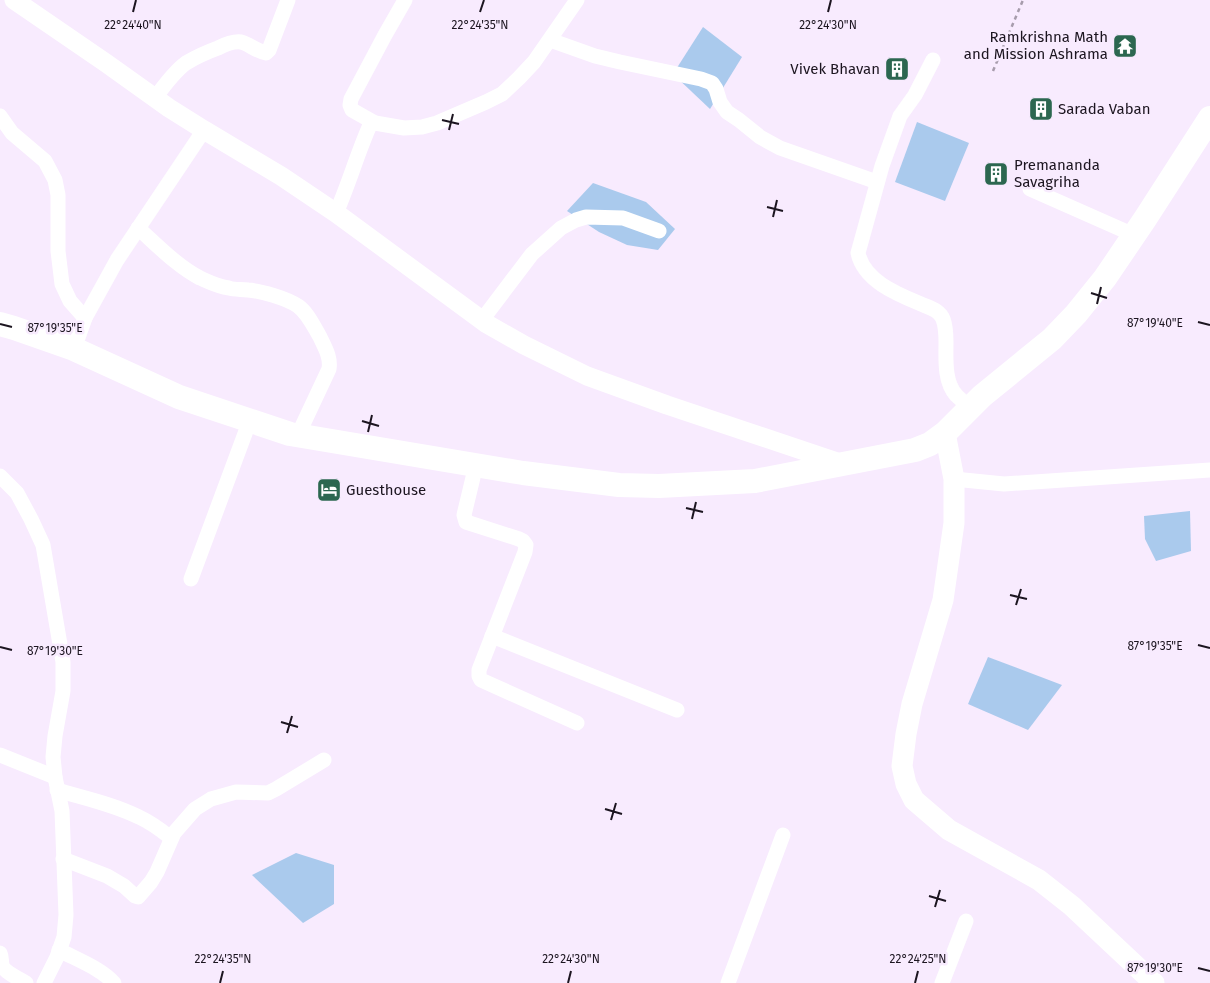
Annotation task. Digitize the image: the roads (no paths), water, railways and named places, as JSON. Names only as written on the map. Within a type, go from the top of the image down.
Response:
[{"type":"main road","points":[[0,324],[74,349],[179,397],[290,434],[523,473],[619,485],[659,486],[755,481],[916,450],[930,444],[945,433],[982,396],[1052,339],[1076,314],[1105,278],[1210,118]]},
{"type":"main road","points":[[945,433],[954,479],[954,523],[943,600],[912,704],[906,734],[902,766],[906,784],[914,800],[949,830],[1038,880],[1072,906],[1154,983]]},
{"type":"street","points":[[14,0],[155,98],[281,176],[356,226],[482,320],[524,345],[587,376],[667,405],[844,464]]},
{"type":"street","points":[[155,98],[184,64],[222,46],[242,42],[266,53],[269,50],[288,0]]},
{"type":"street","points":[[405,0],[350,105],[352,110],[376,123],[404,128],[422,127],[437,123],[502,94],[534,62],[577,0]]},
{"type":"street","points":[[550,40],[595,56],[712,83],[720,102],[727,112],[760,137],[780,148],[878,182]]},
{"type":"street","points":[[932,60],[915,95],[900,116],[882,166],[858,253],[860,262],[868,274],[901,295],[936,311],[942,318],[946,330],[948,381],[955,394],[970,408]]},
{"type":"street","points":[[0,116],[12,133],[45,162],[56,180],[58,195],[58,251],[62,284],[70,301],[85,318]]},
{"type":"street","points":[[336,213],[370,125],[376,123]]},
{"type":"street","points":[[74,349],[85,318],[117,260],[204,130]]},
{"type":"street","points":[[1030,189],[1134,235]]},
{"type":"street","points":[[482,320],[532,254],[561,228],[576,220],[586,217],[623,218],[659,231]]},
{"type":"street","points":[[138,228],[184,268],[199,277],[230,289],[249,290],[276,296],[298,307],[308,318],[316,329],[330,363],[329,369],[298,435]]},
{"type":"street","points":[[191,579],[250,420]]},
{"type":"street","points":[[476,465],[464,515],[466,522],[519,539],[526,545],[478,676],[481,680],[577,723]]},
{"type":"street","points":[[954,479],[1004,484],[1210,470]]},
{"type":"street","points":[[0,476],[16,493],[32,519],[43,545],[64,662],[63,691],[53,757],[62,811],[66,915],[64,937],[57,957],[44,983]]},
{"type":"street","points":[[492,636],[677,710]]},
{"type":"street","points":[[0,755],[56,783],[139,817],[171,838]]},
{"type":"street","points":[[63,859],[107,876],[138,897],[157,872],[171,838],[195,809],[211,799],[236,792],[268,793],[324,760]]},
{"type":"street","points":[[728,983],[783,835]]},
{"type":"street","points":[[942,983],[966,921]]},
{"type":"street","points":[[59,950],[92,967],[114,983]]},
{"type":"street","points":[[0,953],[4,969],[26,983]]},
{"type":"water","points":[[703,27],[742,57],[710,109],[673,74]]},
{"type":"water","points":[[917,122],[969,143],[945,201],[895,182]]},
{"type":"water","points":[[593,183],[646,202],[675,229],[658,250],[627,245],[599,232],[567,211]]},
{"type":"water","points":[[1190,511],[1191,551],[1156,561],[1145,539],[1144,516]]},
{"type":"water","points":[[988,657],[1062,685],[1028,730],[968,704]]},
{"type":"water","points":[[296,853],[334,865],[334,904],[303,923],[252,875]]},
{"type":"place","name":"Ramkrishna Math and Mission Ashrama","points":[[1125,46]]},
{"type":"place","name":"Vivek Bhavan","points":[[897,69]]},
{"type":"place","name":"Sarada Vaban","points":[[1041,109]]},
{"type":"place","name":"Premananda Savagriha","points":[[996,174]]},
{"type":"place","name":"Guesthouse","points":[[329,490]]}]
